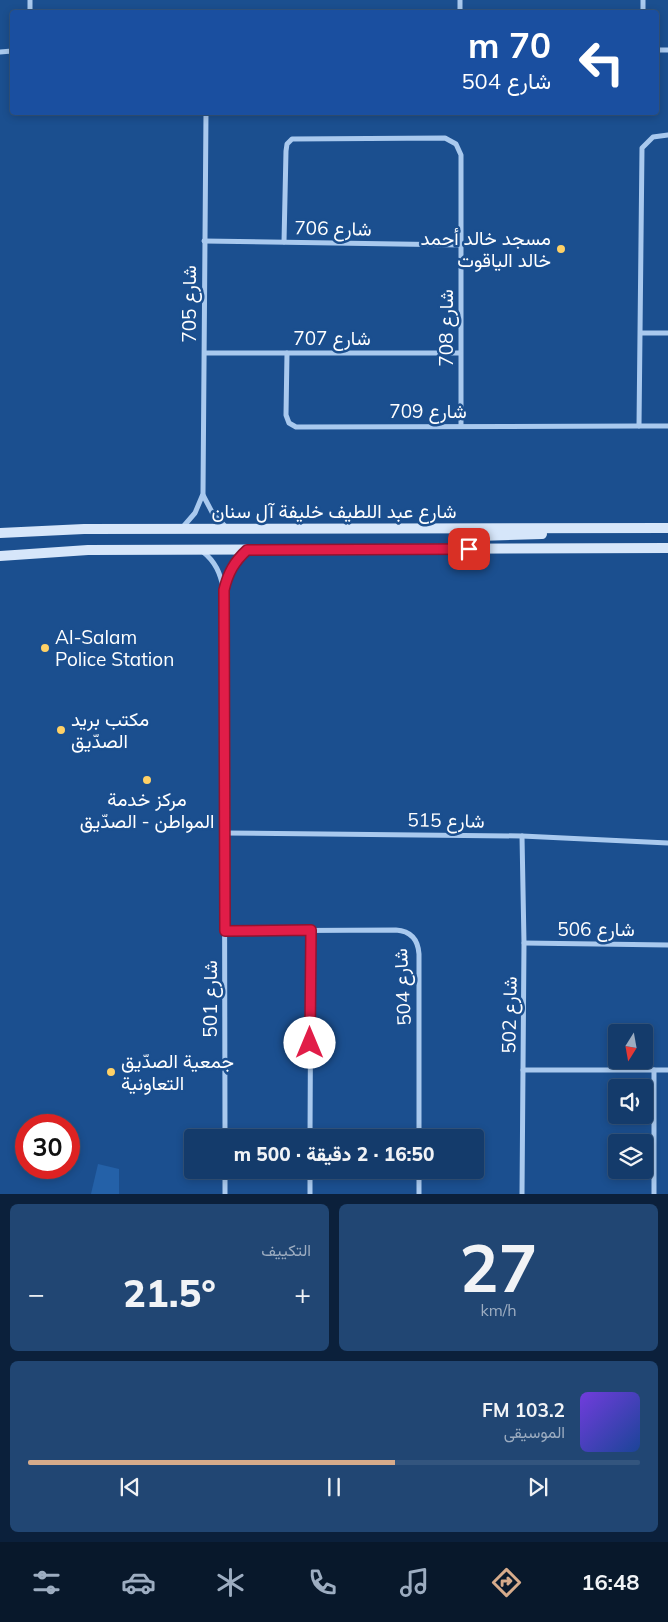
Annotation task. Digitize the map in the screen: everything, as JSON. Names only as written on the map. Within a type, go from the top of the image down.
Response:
[{"type":"street","name":"شارع 705","points":[[181,528],[195,513],[203,494],[206,115]]},
{"type":"street","points":[[640,426],[642,148],[653,136],[668,135]]},
{"type":"street","name":"شارع 708","points":[[284,242],[286,151],[292,139],[440,138],[453,141],[460,151],[461,426]]},
{"type":"street","name":"شارع 706","points":[[204,241],[461,245]]},
{"type":"street","points":[[641,333],[668,334]]},
{"type":"street","name":"شارع 707","points":[[204,353],[460,353]]},
{"type":"street","name":"شارع 709","points":[[287,353],[286,415],[292,425],[301,427],[668,426]]},
{"type":"street","name":"شارع 705","points":[[203,494],[213,514],[228,528]]},
{"type":"street","name":"شارع عبد اللطيف خليفة آل سنان","points":[[0,533],[55,529],[181,528],[668,528]]},
{"type":"street","points":[[454,549],[457,539],[455,528]]},
{"type":"street","points":[[469,549],[472,539],[478,536],[534,535],[562,528]]},
{"type":"street","name":"شارع عبد اللطيف خليفة آل سنان","points":[[0,556],[88,550],[668,548]]},
{"type":"street","name":"شارع 501","points":[[224,590],[232,567],[247,550]]},
{"type":"street","name":"شارع 501","points":[[202,551],[216,564],[221,574],[224,590],[225,1129]]},
{"type":"street","name":"شارع 515","points":[[224,833],[522,836],[668,843]]},
{"type":"street","name":"شارع 502","points":[[522,836],[524,944],[522,1194]]},
{"type":"street","points":[[310,1129],[311,930]]},
{"type":"street","name":"شارع 504","points":[[225,931],[402,930],[413,937],[419,954],[419,1129]]},
{"type":"street","name":"شارع 506","points":[[524,944],[668,944]]},
{"type":"street","points":[[523,1070],[668,1070]]},
{"type":"street","points":[[654,1070],[654,1194]]},
{"type":"street","points":[[225,1179],[225,1194]]},
{"type":"street","points":[[310,1179],[310,1194]]},
{"type":"street","points":[[419,1179],[419,1194]]},
{"type":"shaded area","points":[[98,1164],[119,1169],[119,1194],[91,1194]]},
{"type":"place","name":"مسجد خالد أحمد خالد الياقوت","points":[[561,249]]},
{"type":"place","name":"Al-Salam Police Station","points":[[45,648]]},
{"type":"place","name":"مكتب بريد الصدّيق","points":[[61,730]]},
{"type":"place","name":"مركز خدمة المواطن - الصدّيق","points":[[147,780]]},
{"type":"place","name":"جمعية الصدّيق التعاونية","points":[[111,1072]]},
{"type":"route","points":[[310,1043],[311,930],[225,931],[224,590],[227,577],[238,558],[247,550],[469,549]]}]
